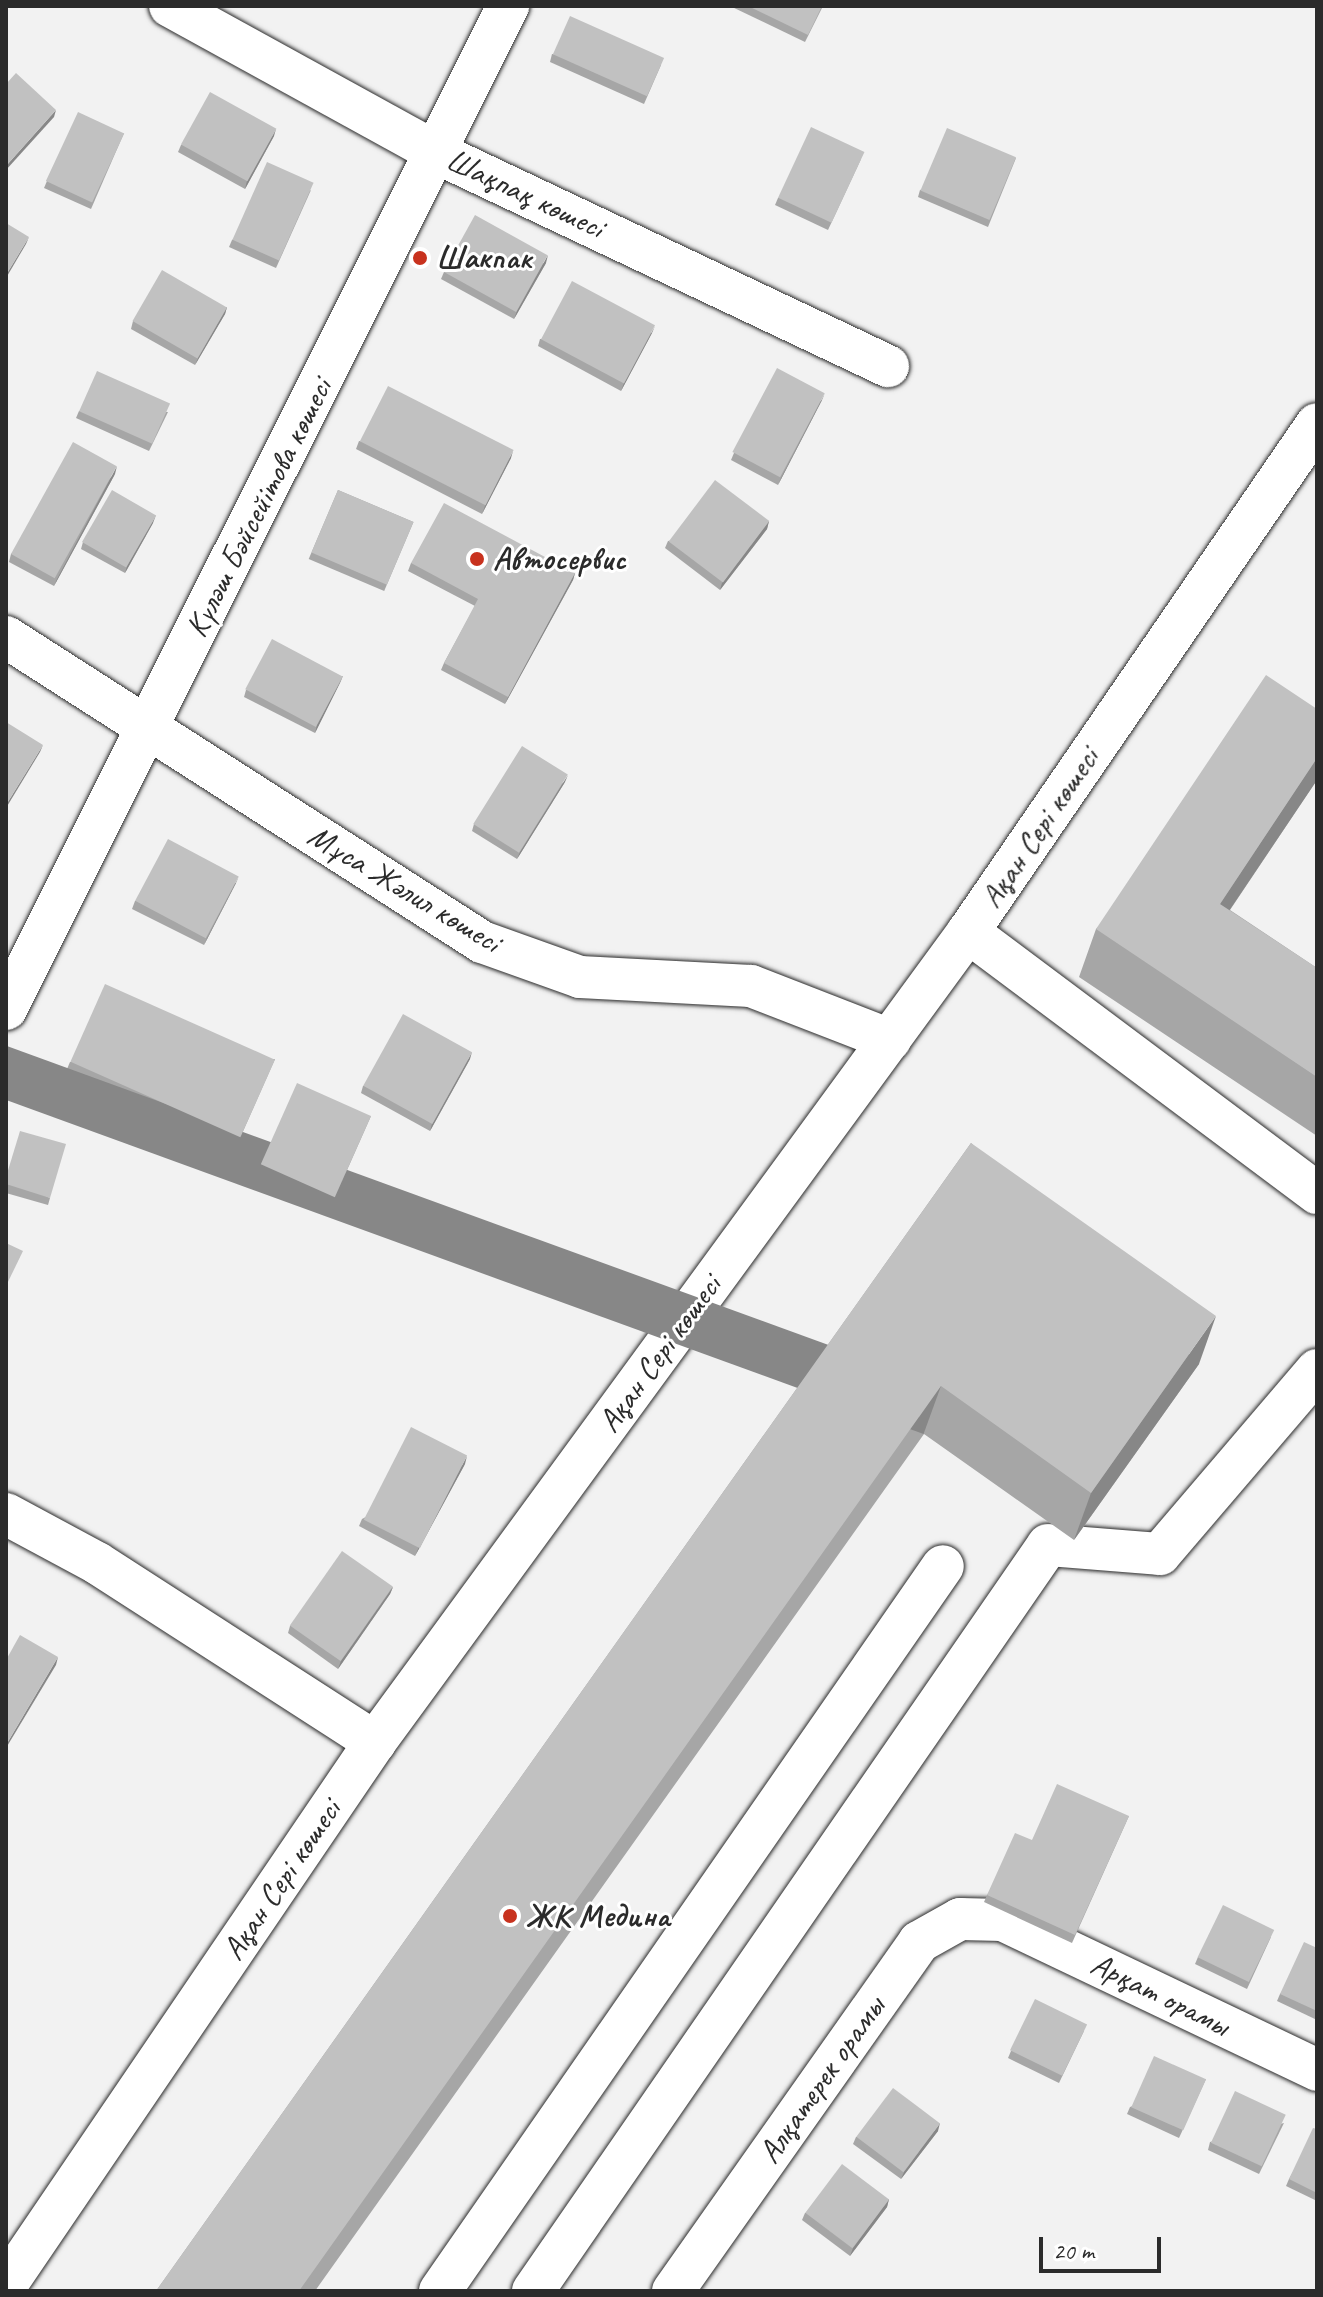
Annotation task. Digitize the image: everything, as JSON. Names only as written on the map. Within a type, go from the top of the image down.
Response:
[{"type":"street","name":"Шақпақ көшесі","points":[[170,6],[437,153],[888,366]]},
{"type":"street","name":"Күләш Бәйсейітова көшесі","points":[[6,1009],[508,6]]},
{"type":"street","name":"Ақан Сері көшесі","points":[[6,2285],[375,1742],[968,932],[1317,424]]},
{"type":"street","name":"Мұса Жәлил көшесі","points":[[6,637],[482,942],[580,977],[751,986],[890,1040]]},
{"type":"street","points":[[968,932],[1317,1193]]},
{"type":"street","points":[[533,2291],[1048,1545],[1160,1554],[1317,1370]]},
{"type":"street","points":[[6,1514],[97,1563],[375,1742]]},
{"type":"street","points":[[440,2291],[943,1566]]},
{"type":"street","name":"Алқатерек орамы","points":[[673,2291],[919,1942],[960,1919],[1003,1920]]},
{"type":"street","name":"Арқат орамы","points":[[1003,1920],[1317,2070]]},
{"type":"building","points":[[748,6],[822,6],[808,35]]},
{"type":"building","points":[[570,16],[664,58],[647,96],[553,54]]},
{"type":"building","points":[[16,73],[56,110],[6,166],[6,84]]},
{"type":"building","points":[[210,92],[276,129],[247,181],[181,144]]},
{"type":"building","points":[[78,112],[124,134],[92,202],[46,181]]},
{"type":"building","points":[[811,127],[864,152],[832,223],[778,198]]},
{"type":"building","points":[[947,128],[1016,157],[989,220],[920,191]]},
{"type":"building","points":[[267,162],[314,183],[279,260],[232,240]]},
{"type":"building","points":[[475,215],[548,255],[516,312],[443,272]]},
{"type":"building","points":[[6,223],[29,237],[6,275]]},
{"type":"building","points":[[162,270],[227,308],[197,359],[132,321]]},
{"type":"building","points":[[572,281],[655,325],[624,383],[541,339]]},
{"type":"building","points":[[777,368],[825,393],[780,477],[732,452]]},
{"type":"building","points":[[97,371],[170,404],[152,444],[79,411]]},
{"type":"building","points":[[388,386],[514,450],[485,505],[360,441]]},
{"type":"building","points":[[73,442],[117,466],[55,578],[11,554]]},
{"type":"building","points":[[715,480],[769,521],[723,582],[669,541]]},
{"type":"building","points":[[112,490],[156,516],[126,567],[82,542]]},
{"type":"building","points":[[338,490],[413,522],[387,585],[311,553]]},
{"type":"building","points":[[444,503],[575,573],[508,697],[444,663],[478,599],[411,563]]},
{"type":"building","points":[[272,639],[343,677],[316,727],[245,689]]},
{"type":"building","points":[[1266,675],[1317,709],[1317,758],[1220,904],[1317,968],[1317,1077],[1096,929]]},
{"type":"building","points":[[6,722],[43,745],[6,805]]},
{"type":"building","points":[[522,746],[568,775],[519,853],[473,824]]},
{"type":"building","points":[[168,839],[239,877],[206,938],[135,901]]},
{"type":"building","points":[[105,984],[275,1060],[240,1137],[70,1062]]},
{"type":"building","points":[[403,1014],[472,1052],[432,1124],[363,1086]]},
{"type":"building","points":[[297,1083],[371,1116],[335,1197],[261,1164]]},
{"type":"building","points":[[20,1131],[66,1144],[50,1198],[6,1184]]},
{"type":"building","name":"ЖК Медина","points":[[971,1143],[1216,1316],[1091,1493],[941,1386],[299,2291],[156,2291]]},
{"type":"building","points":[[6,1243],[23,1251],[6,1286]]},
{"type":"building","points":[[411,1427],[467,1456],[420,1548],[364,1520]]},
{"type":"building","points":[[342,1551],[393,1587],[341,1661],[290,1626]]},
{"type":"building","points":[[20,1635],[58,1657],[6,1745],[6,1660]]},
{"type":"building","points":[[1057,1784],[1129,1816],[1075,1935],[987,1895],[1015,1833],[1032,1840]]},
{"type":"building","points":[[1223,1905],[1274,1930],[1249,1982],[1198,1957]]},
{"type":"building","points":[[1304,1942],[1317,1948],[1317,2011],[1280,1994]]},
{"type":"building","points":[[1035,1999],[1087,2024],[1062,2076],[1010,2050]]},
{"type":"building","points":[[1154,2056],[1206,2079],[1183,2130],[1131,2107]]},
{"type":"building","points":[[893,2088],[940,2124],[903,2172],[856,2137]]},
{"type":"building","points":[[1235,2091],[1286,2115],[1262,2166],[1211,2143]]},
{"type":"building","points":[[1313,2128],[1317,2129],[1317,2193],[1289,2179]]},
{"type":"building","points":[[842,2164],[889,2200],[852,2248],[805,2213]]},
{"type":"place","name":"Шакпак","points":[[420,258]]},
{"type":"place","name":"Автосервис","points":[[477,559]]},
{"type":"place","name":"ЖК Медина","points":[[510,1916]]}]
